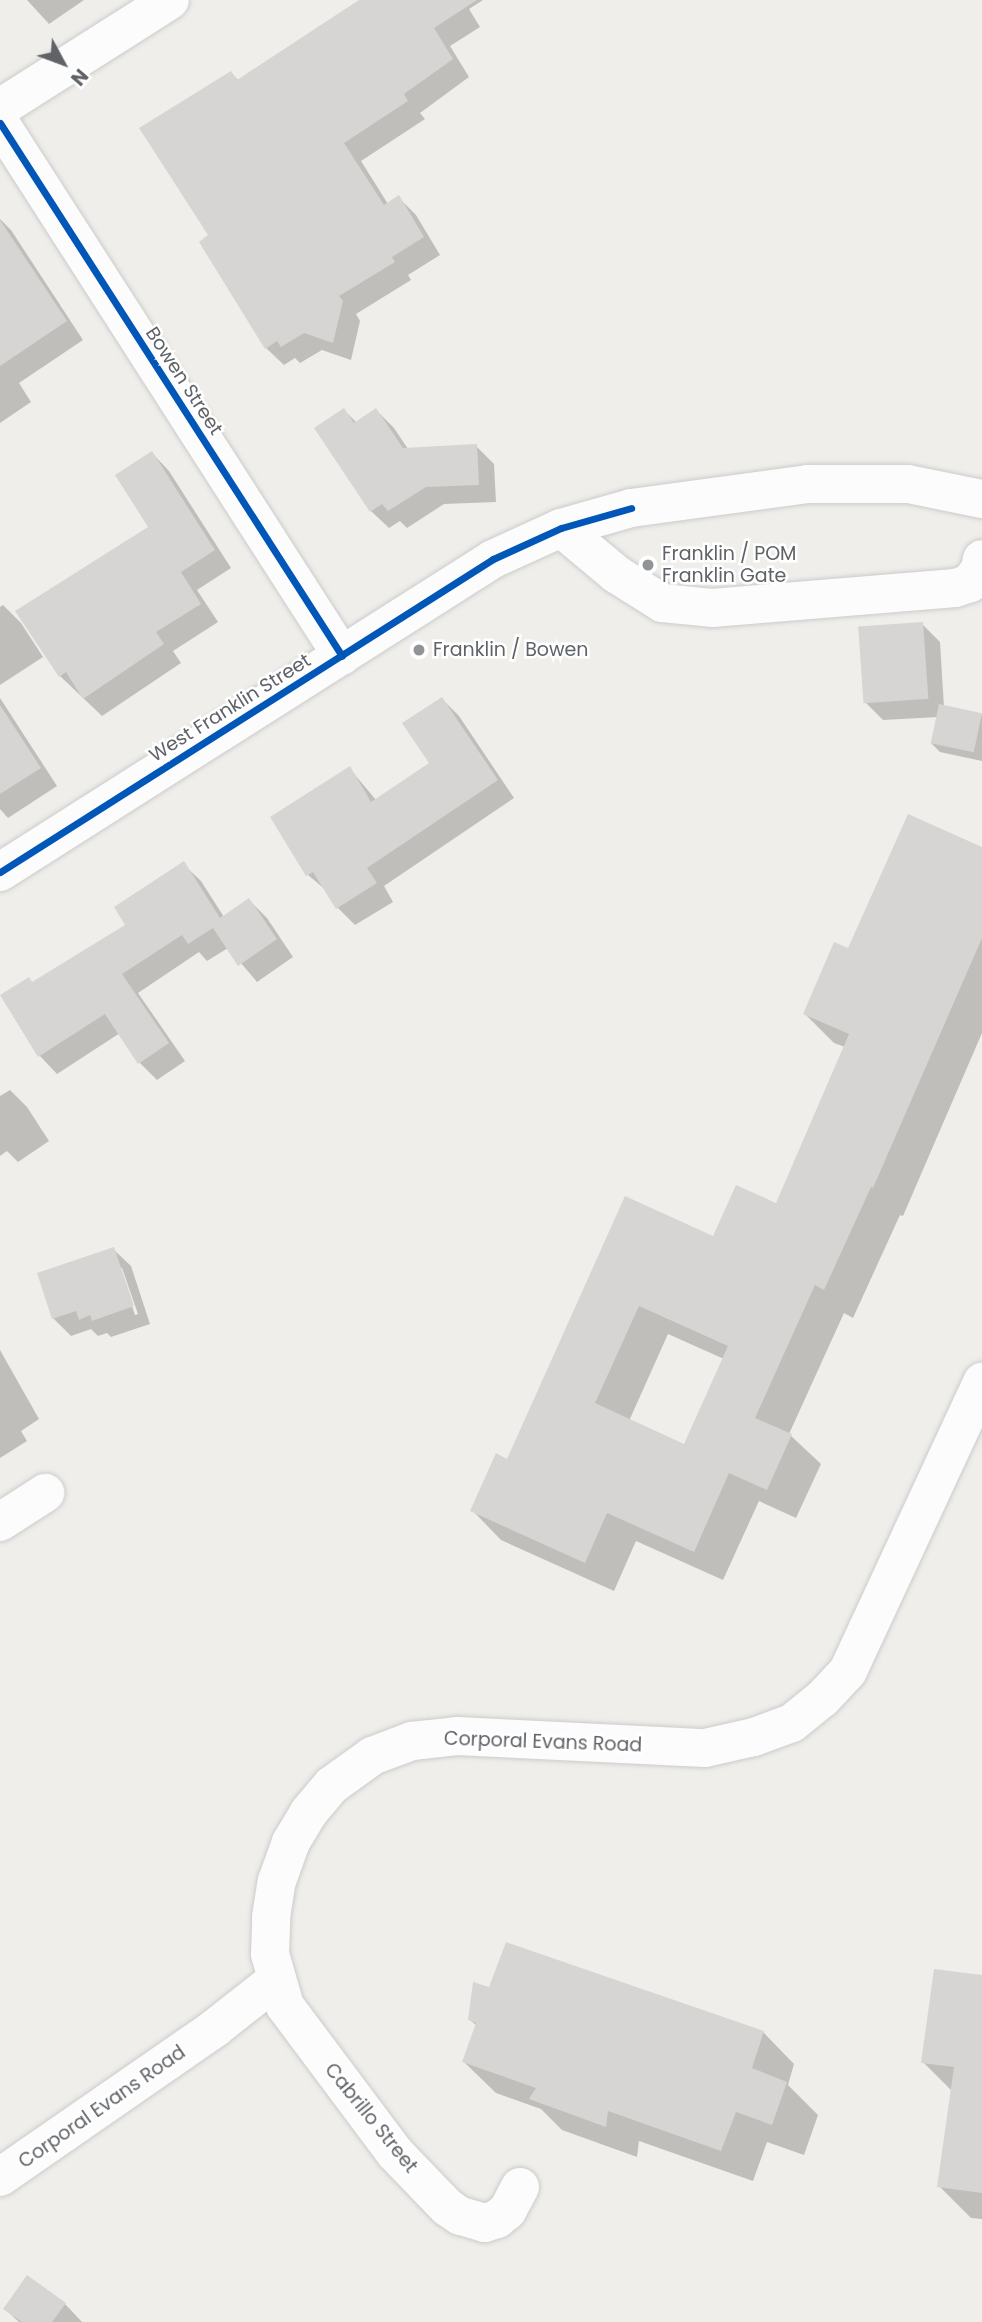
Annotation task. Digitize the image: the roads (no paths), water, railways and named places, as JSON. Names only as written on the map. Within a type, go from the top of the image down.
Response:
[{"type":"street","points":[[0,108],[170,0]]},
{"type":"street","name":"Bowen Street","points":[[0,123],[342,656]]},
{"type":"street","name":"West Franklin Street","points":[[0,872],[493,559],[561,528],[631,508],[808,484],[908,484],[982,499]]},
{"type":"street","points":[[561,528],[616,574],[662,603],[712,608],[955,588],[970,583],[980,569],[982,559]]},
{"type":"street","name":"Corporal Evans Road","points":[[0,2177],[215,2028],[276,1980],[270,1954],[271,1917],[277,1881],[291,1842],[309,1812],[332,1785],[372,1756],[412,1741],[457,1736],[705,1748],[754,1737],[792,1723],[822,1699],[848,1671],[869,1631],[982,1382]]},
{"type":"street","points":[[0,1522],[45,1493]]},
{"type":"street","name":"Cabrillo Street","points":[[276,1980],[285,2006],[395,2153],[447,2207],[460,2216],[485,2222],[497,2219],[507,2211],[520,2187]]},
{"type":"place","name":"Franklin / POM Franklin Gate","points":[[648,565]]},
{"type":"place","name":"Franklin / Bowen","points":[[419,650]]}]
